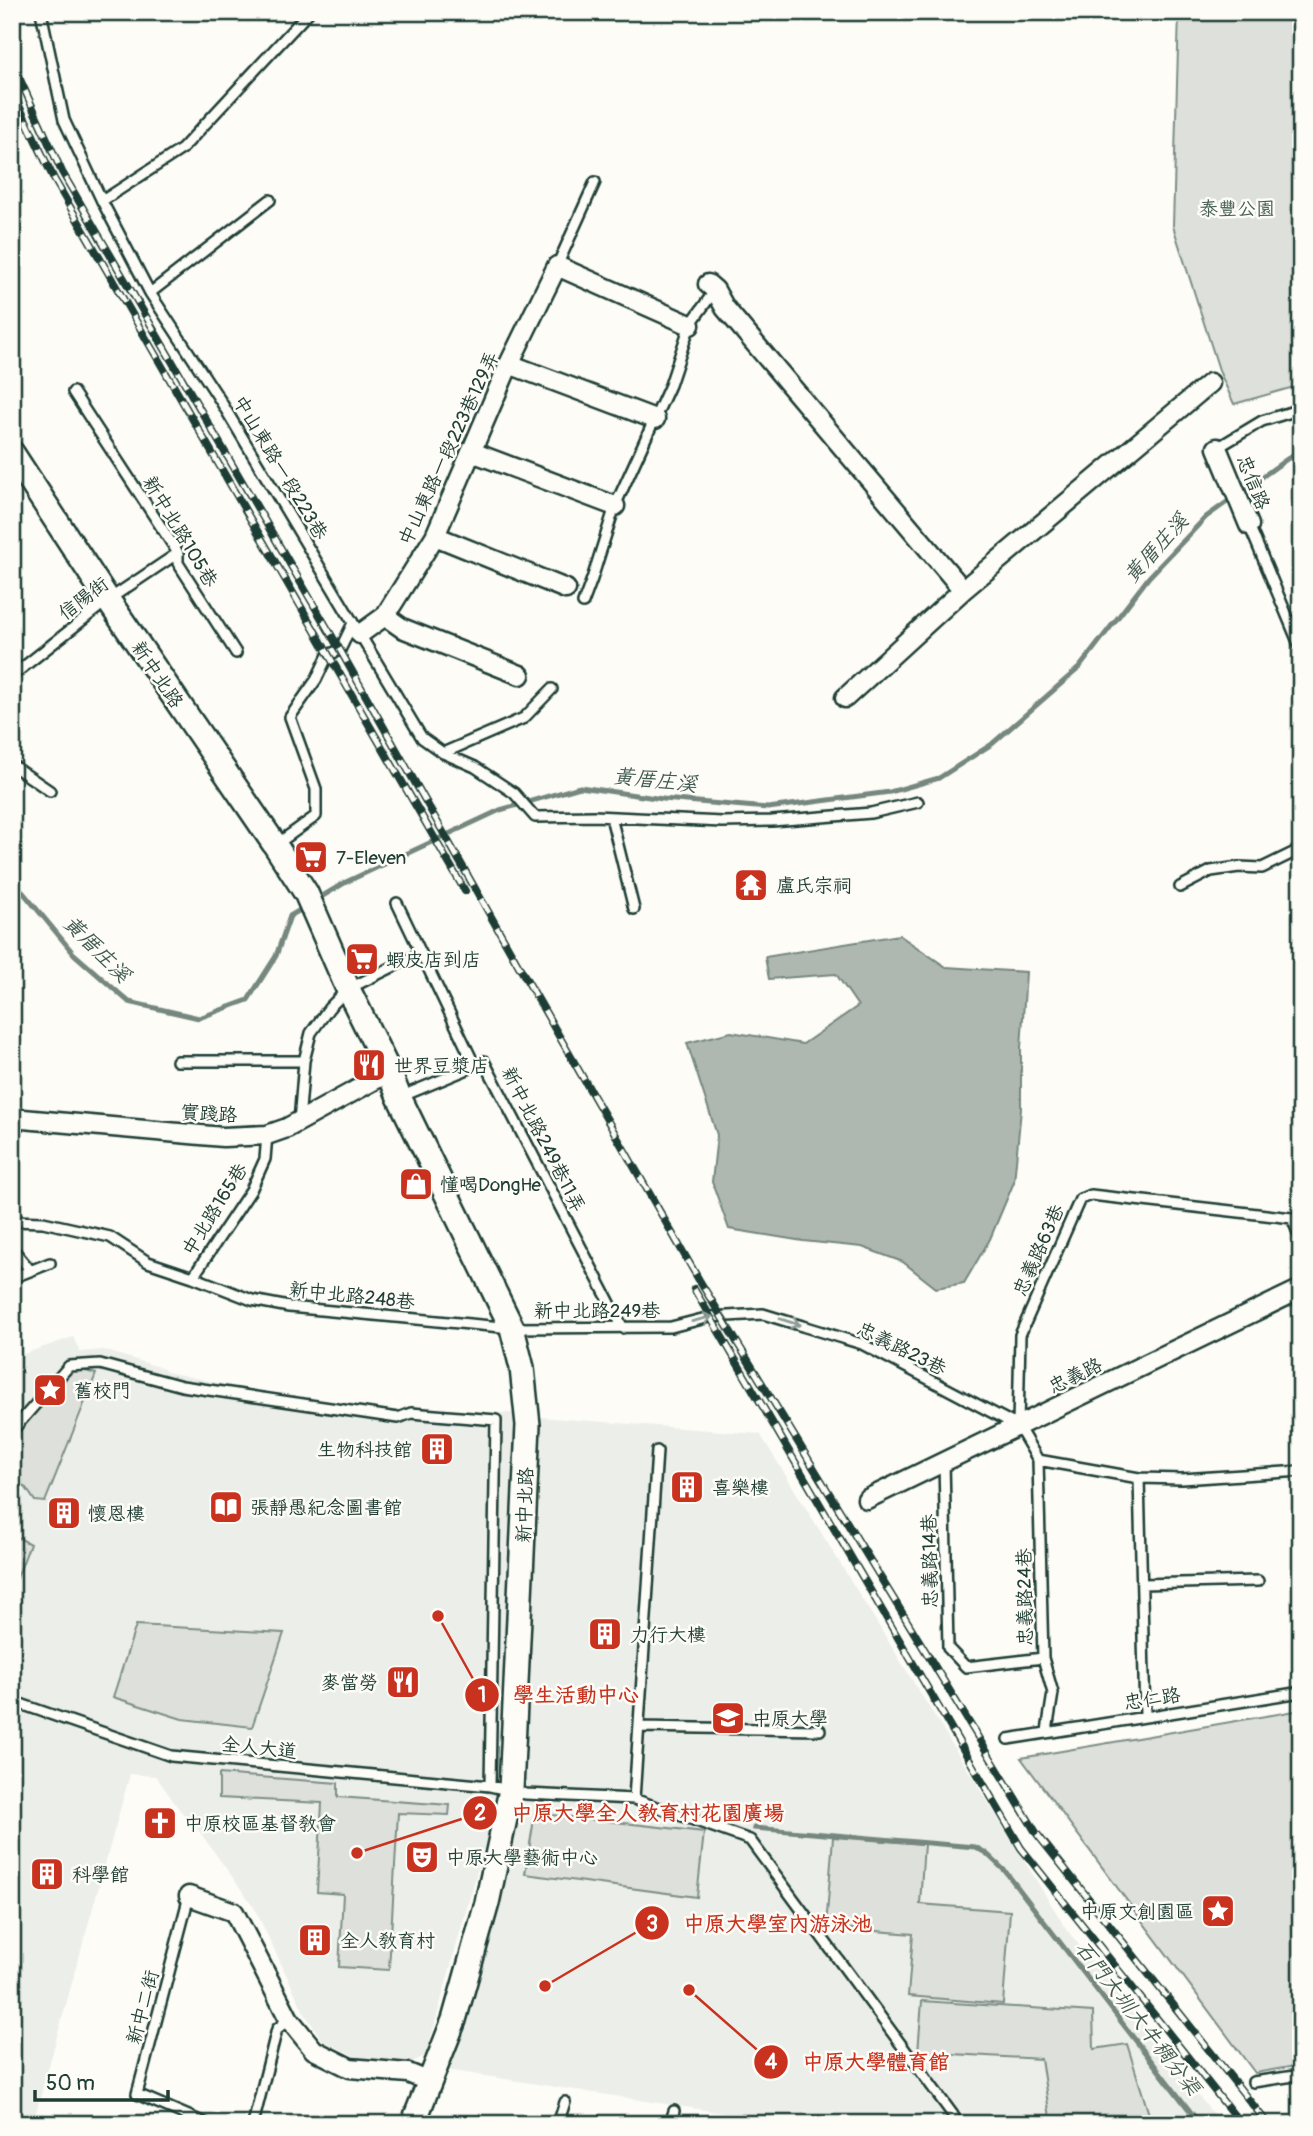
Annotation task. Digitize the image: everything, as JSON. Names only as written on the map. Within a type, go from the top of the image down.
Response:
[{"type":"street","points":[[557,266],[690,325]]},
{"type":"street","name":"中山東路一段223巷129弄","points":[[356,628],[385,616],[435,536],[509,364],[557,266]]},
{"type":"street","points":[[711,287],[725,308],[963,590]]},
{"type":"street","points":[[509,364],[654,419]]},
{"type":"street","points":[[845,698],[963,590],[1210,383]]},
{"type":"street","name":"忠信路","points":[[1217,448],[1249,525]]},
{"type":"street","points":[[472,452],[615,506]]},
{"type":"street","name":"新中北路","points":[[12,453],[306,893],[348,989],[390,1072],[399,1097],[512,1328],[522,1368],[528,1415],[500,1788],[487,1903],[454,2020],[413,2124]]},
{"type":"street","points":[[435,536],[566,589]]},
{"type":"street","points":[[385,616],[402,628],[520,675]]},
{"type":"street","name":"實踐路","points":[[12,1118],[223,1137],[267,1135],[299,1122],[390,1072]]},
{"type":"street","name":"忠義路","points":[[867,1499],[1301,1289]]},
{"type":"street","points":[[189,1896],[234,1912],[289,2019],[314,2050],[349,2068],[408,2073],[429,2082]]},
{"type":"lane","name":"中山東路一段223巷","points":[[41,12],[64,120],[150,293],[220,400],[422,738],[443,753],[475,767],[514,793],[535,817],[772,821],[872,813],[918,802]]},
{"type":"lane","points":[[102,201],[182,149],[309,12]]},
{"type":"lane","points":[[557,266],[595,182]]},
{"type":"lane","points":[[150,293],[270,200]]},
{"type":"lane","points":[[583,603],[615,506],[670,385],[690,325],[711,287]]},
{"type":"lane","name":"新中北路105巷","points":[[73,393],[178,553],[178,563],[236,653]]},
{"type":"lane","points":[[1217,448],[1262,421],[1301,409]]},
{"type":"lane","name":"忠信路","points":[[1249,525],[1301,649]]},
{"type":"lane","name":"信陽街","points":[[12,676],[108,600],[178,553]]},
{"type":"lane","points":[[275,845],[316,816],[316,789],[290,717],[316,680],[328,655],[340,650],[356,628]]},
{"type":"lane","points":[[443,753],[524,718],[552,689]]},
{"type":"lane","points":[[12,765],[50,791]]},
{"type":"lane","points":[[611,817],[634,909]]},
{"type":"lane","points":[[1180,887],[1211,871],[1239,867],[1262,869],[1301,849]]},
{"type":"lane","name":"新中北路249巷11弄","points":[[397,902],[475,1066],[484,1061],[623,1328]]},
{"type":"lane","points":[[299,1122],[304,1060],[311,1032],[348,989],[421,953]]},
{"type":"lane","points":[[177,1060],[304,1060]]},
{"type":"lane","points":[[399,1097],[475,1066]]},
{"type":"lane","name":"中北路165巷","points":[[12,1221],[43,1222],[110,1237],[148,1262],[193,1277],[251,1190],[265,1159],[267,1135]]},
{"type":"lane","name":"忠義路63巷","points":[[1018,1426],[1020,1335],[1080,1199],[1091,1195],[1292,1218],[1301,1240]]},
{"type":"lane","points":[[12,1248],[30,1270]]},
{"type":"lane","points":[[12,1278],[50,1263]]},
{"type":"lane","name":"新中北路248巷","points":[[193,1277],[252,1300],[289,1307],[512,1328]]},
{"type":"lane","name":"忠義路23巷","points":[[723,1317],[762,1314],[862,1344],[1018,1426]]},
{"type":"lane","name":"新中北路249巷","points":[[512,1328],[671,1327],[710,1317],[723,1317]]},
{"type":"lane","points":[[12,1431],[69,1366],[100,1364],[182,1386],[398,1418],[411,1413],[496,1420],[500,1788],[526,1794],[634,1799],[750,1840],[957,2124]]},
{"type":"lane","points":[[1018,1426],[1038,1460],[1139,1478],[1182,1479],[1274,1475],[1301,1471]]},
{"type":"lane","points":[[634,1799],[657,1451]]},
{"type":"lane","name":"忠義路24巷","points":[[1038,1460],[1043,1658],[1053,1693],[1047,1731]]},
{"type":"lane","name":"忠義路14巷","points":[[944,1461],[948,1648],[966,1667],[1043,1658]]},
{"type":"lane","points":[[1139,1478],[1145,1716]]},
{"type":"lane","points":[[1142,1584],[1258,1581]]},
{"type":"lane","name":"忠仁路","points":[[1008,1739],[1301,1692]]},
{"type":"lane","name":"全人大道","points":[[12,1701],[172,1756],[500,1788]]},
{"type":"lane","points":[[639,1727],[821,1730]]},
{"type":"lane","name":"新中二街","points":[[189,1896],[137,2094],[207,2124]]},
{"type":"lane","points":[[253,2124],[277,2029],[289,2019]]},
{"type":"lane","points":[[1254,2082],[1301,2075]]},
{"type":"lane","points":[[558,2124],[565,2102]]},
{"type":"lane","points":[[670,2124],[674,2111]]},
{"type":"shaded area","points":[[899,935],[946,967],[1026,972],[1021,1048],[1021,1109],[1014,1182],[990,1239],[964,1283],[936,1288],[903,1262],[862,1247],[729,1229],[712,1182],[717,1135],[687,1043],[731,1032],[803,1044],[858,1006],[836,974],[769,979],[765,957]]},
{"type":"shaded area","points":[[73,1337],[80,1352],[104,1350],[162,1368],[167,1372],[275,1395],[394,1411],[515,1413],[500,1757],[493,1814],[426,2055],[408,2064],[365,2061],[323,2041],[305,2014],[254,1907],[156,1776],[130,1774],[33,2123],[12,2124],[12,1358]]},
{"type":"shaded area","name":"中原大學","points":[[539,1417],[760,1434],[1067,1930],[1221,2124],[794,2124],[447,2070],[513,1832]]},
{"type":"green space","name":"泰豐公園","points":[[1179,12],[1301,12],[1301,385],[1234,404],[1220,373],[1173,226]]},
{"type":"green space","points":[[69,1366],[96,1374],[45,1502],[35,1501],[26,1488],[12,1479],[12,1431]]},
{"type":"green space","points":[[19,1538],[30,1544],[12,1591],[12,1539]]},
{"type":"green space","points":[[136,1625],[284,1633],[252,1727],[182,1719],[113,1697]]},
{"type":"green space","name":"中原文創園區","points":[[1301,1710],[1301,2065],[1255,2073],[1021,1758]]},
{"type":"green space","points":[[219,1774],[338,1783],[338,1797],[450,1805],[449,1815],[398,1813],[389,1970],[339,1967],[343,1894],[317,1892],[322,1803],[219,1798]]},
{"type":"green space","points":[[535,1813],[704,1832],[697,1897],[525,1874]]},
{"type":"green space","points":[[833,1837],[924,1844],[920,1904],[1010,1911],[1003,2004],[908,1996],[913,1934],[826,1927]]},
{"type":"green space","points":[[922,2001],[1093,2012],[1094,2049],[1127,2044],[1152,2124],[1051,2124],[1041,2059],[918,2052]]},
{"type":"waterway","name":"黃厝庄溪","points":[[316,900],[346,882],[500,810],[580,787],[663,799],[768,808],[890,792],[939,778],[992,744],[1079,668],[1149,577],[1206,517],[1301,449]]},
{"type":"waterway","name":"黃厝庄溪","points":[[12,879],[74,954],[129,1002],[199,1018],[248,1000],[276,956],[290,916],[305,907]]},
{"type":"waterway","name":"石門大圳大牛稠分渠","points":[[754,1828],[975,1847],[986,1853],[1005,1871],[1200,2124]]},
{"type":"railway","points":[[12,62],[62,172],[340,650],[699,1280],[1037,1834],[1268,2124]]},
{"type":"railway","points":[[12,91],[54,179],[465,891]]},
{"type":"railway","points":[[694,1289],[1021,1848],[1241,2124]]},
{"type":"place","name":"7-Eleven","points":[[311,857]]},
{"type":"place","name":"盧氏宗祠","points":[[751,885]]},
{"type":"place","name":"蝦皮店到店","points":[[362,959]]},
{"type":"place","name":"世界豆漿店","points":[[369,1065]]},
{"type":"place","name":"懂喝DongHe","points":[[416,1184]]},
{"type":"place","name":"舊校門","points":[[50,1390]]},
{"type":"place","name":"生物科技館","points":[[437,1449]]},
{"type":"place","name":"喜樂樓","points":[[687,1487]]},
{"type":"place","name":"張靜愚紀念圖書館","points":[[226,1507]]},
{"type":"place","name":"懷恩樓","points":[[64,1513]]},
{"type":"place","name":"學生活動中心","points":[[438,1616]]},
{"type":"place","name":"力行大樓","points":[[605,1634]]},
{"type":"place","name":"麥當勞","points":[[403,1682]]},
{"type":"place","name":"中原大學","points":[[728,1718]]},
{"type":"place","name":"中原校區基督教會","points":[[160,1823]]},
{"type":"place","name":"中原大學全人教育村花園廣場","points":[[357,1853]]},
{"type":"place","name":"中原大學藝術中心","points":[[422,1857]]},
{"type":"place","name":"科學館","points":[[47,1874]]},
{"type":"place","name":"中原文創園區","points":[[1218,1911]]},
{"type":"place","name":"全人教育村","points":[[315,1940]]},
{"type":"place","name":"中原大學室內游泳池","points":[[545,1986]]},
{"type":"place","name":"中原大學體育館","points":[[689,1990]]}]
